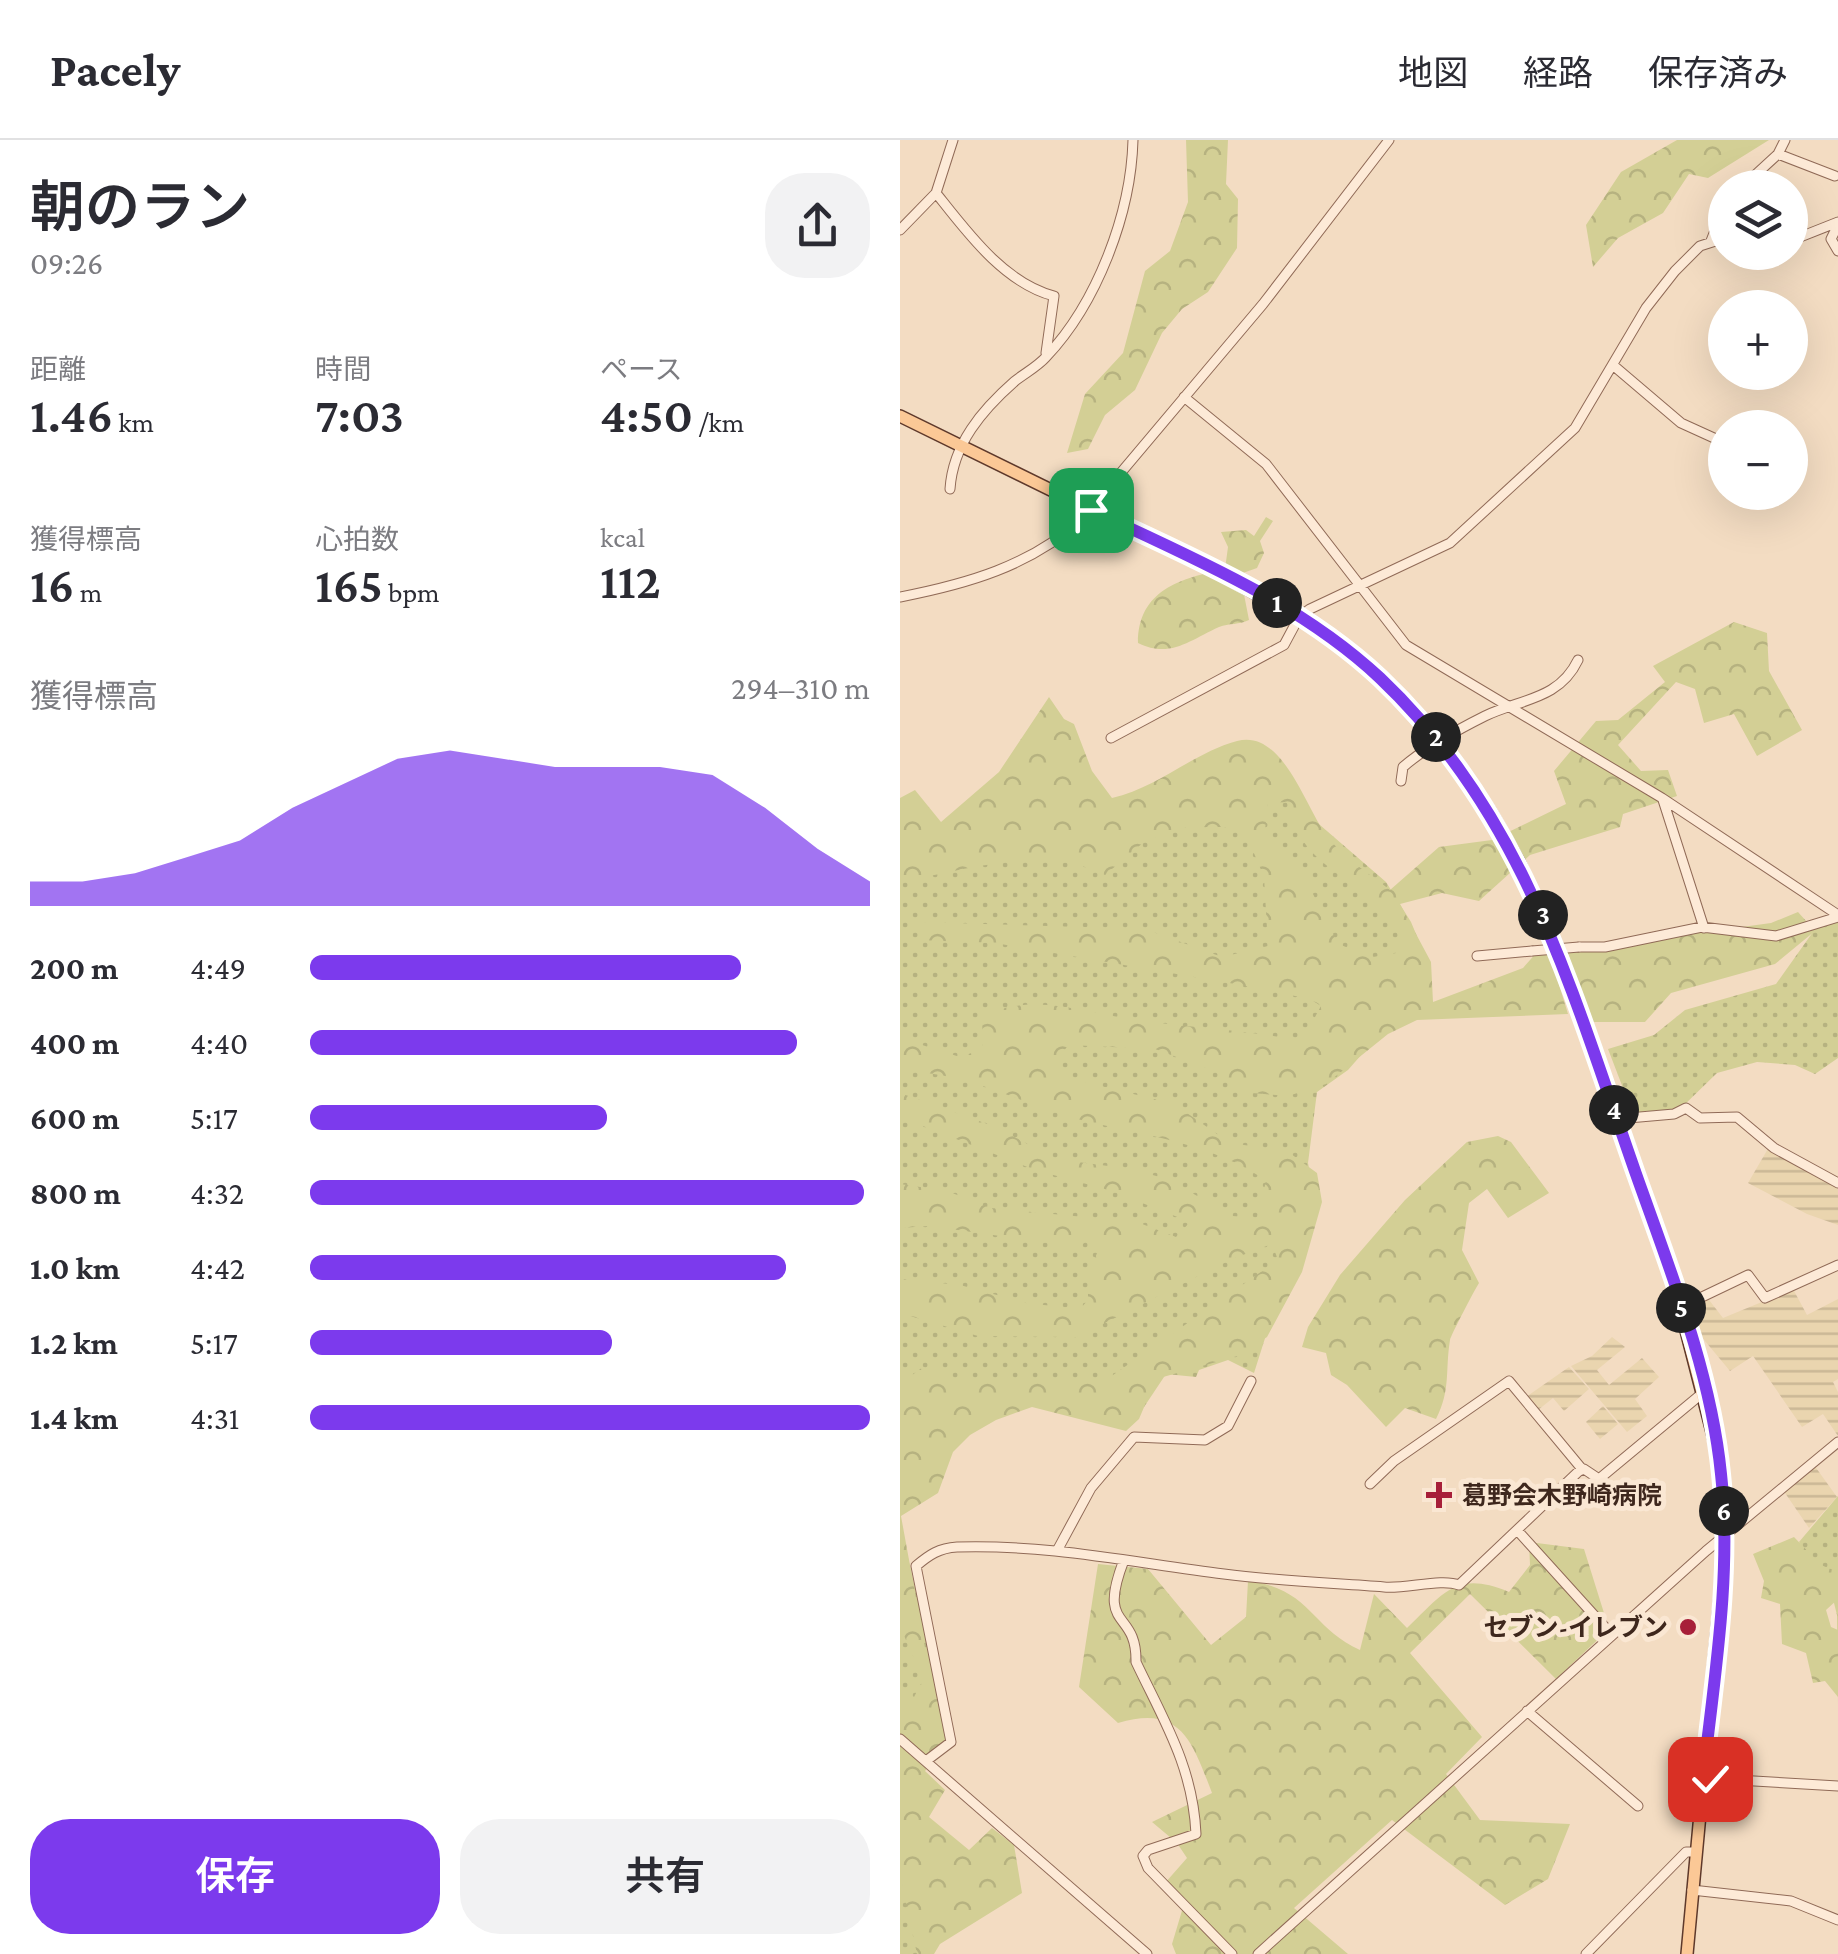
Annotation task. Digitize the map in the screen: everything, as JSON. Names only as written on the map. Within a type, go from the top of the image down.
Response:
[{"type":"main road","points":[[900,416],[1299,617],[1377,676],[1440,742],[1503,832],[1531,887],[1681,1307],[1720,1463],[1724,1536],[1686,1954]]},
{"type":"street","points":[[900,230],[936,193],[953,140]]},
{"type":"street","points":[[950,489],[950,467],[984,410],[1045,358],[1102,270],[1127,198],[1133,140]]},
{"type":"street","points":[[900,597],[1016,564],[1056,542],[1091,510],[1263,304],[1389,140]]},
{"type":"street","points":[[1761,170],[1778,154],[1784,140]]},
{"type":"street","points":[[1778,154],[1834,176]]},
{"type":"street","points":[[936,193],[978,245],[1034,291],[1054,296],[1045,358]]},
{"type":"street","points":[[1808,235],[1838,224]]},
{"type":"street","points":[[1838,224],[1831,240],[1838,251]]},
{"type":"street","points":[[1112,738],[1284,645],[1299,617],[1450,543],[1575,428],[1656,296],[1685,260],[1708,243]]},
{"type":"street","points":[[1614,366],[1681,423],[1708,436]]},
{"type":"street","points":[[1184,397],[1266,464],[1406,645],[1662,798],[1838,916]]},
{"type":"street","points":[[1401,781],[1402,767],[1440,742],[1487,715],[1550,694],[1578,660]]},
{"type":"street","points":[[1662,798],[1704,928]]},
{"type":"street","points":[[1477,956],[1606,947],[1704,928],[1776,936],[1838,916]]},
{"type":"street","points":[[1616,1119],[1674,1114],[1686,1108],[1700,1118],[1738,1117],[1774,1148],[1838,1184]]},
{"type":"street","points":[[1681,1307],[1748,1275],[1764,1298],[1838,1265]]},
{"type":"street","points":[[1058,1550],[1091,1488],[1134,1436],[1205,1440],[1228,1426],[1252,1381]]},
{"type":"street","points":[[1370,1484],[1394,1461],[1508,1381],[1582,1469],[1599,1479],[1705,1391]]},
{"type":"street","points":[[1258,1954],[1724,1536],[1838,1442]]},
{"type":"street","points":[[926,1760],[951,1742],[950,1723],[932,1664],[916,1566],[934,1551],[953,1547],[1058,1550],[1271,1580],[1422,1588],[1450,1581],[1459,1585],[1582,1469]]},
{"type":"street","points":[[1517,1530],[1612,1635]]},
{"type":"street","points":[[1124,1560],[1110,1595],[1112,1608],[1136,1643],[1136,1662],[1188,1769],[1196,1822],[1196,1834],[1148,1850],[1143,1856],[1148,1868],[1232,1954]]},
{"type":"street","points":[[1527,1711],[1638,1806]]},
{"type":"street","points":[[900,1739],[1147,1954]]},
{"type":"street","points":[[1703,1778],[1838,1786]]},
{"type":"street","points":[[1586,1954],[1686,1852],[1695,1852]]},
{"type":"street","points":[[1692,1890],[1792,1901],[1838,1920]]},
{"type":"shaded area","points":[[1769,1147],[1838,1185],[1838,1225],[1807,1214],[1748,1183]]},
{"type":"shaded area","points":[[1793,1289],[1807,1315],[1838,1299],[1838,1379],[1833,1382],[1838,1392],[1838,1436],[1823,1414],[1802,1427],[1753,1356],[1730,1371],[1695,1329],[1689,1305],[1706,1296],[1723,1318]]},
{"type":"shaded area","points":[[1612,1337],[1625,1347],[1597,1370],[1609,1385],[1642,1358],[1659,1377],[1635,1399],[1647,1416],[1627,1432],[1571,1366],[1592,1356]]},
{"type":"shaded area","points":[[1569,1367],[1589,1389],[1564,1411],[1553,1398],[1538,1410],[1526,1397]]},
{"type":"shaded area","points":[[1603,1406],[1618,1424],[1600,1439],[1586,1422]]},
{"type":"shaded area","points":[[1814,1465],[1837,1497],[1809,1528],[1783,1490]]},
{"type":"green space","points":[[1186,140],[1228,140],[1226,184],[1238,199],[1237,248],[1208,292],[1182,309],[1162,333],[1135,390],[1105,415],[1088,449],[1067,453],[1085,394],[1123,353],[1145,271],[1170,251],[1188,202]]},
{"type":"green space","points":[[1677,140],[1769,140],[1721,170],[1708,170],[1708,178],[1689,174],[1663,213],[1618,238],[1593,267],[1586,225],[1621,172]]},
{"type":"green space","points":[[1266,517],[1273,521],[1260,541],[1264,553],[1257,568],[1240,574],[1249,620],[1219,627],[1170,648],[1138,643],[1145,610],[1165,589],[1225,569],[1228,547],[1221,532],[1246,530],[1254,536]]},
{"type":"green space","points":[[1734,622],[1767,633],[1769,671],[1802,730],[1757,756],[1734,714],[1704,723],[1695,689],[1676,682],[1618,745],[1641,771],[1668,770],[1677,796],[1623,814],[1620,827],[1530,855],[1479,901],[1442,893],[1400,904],[1431,962],[1433,1002],[1523,968],[1546,942],[1568,1014],[1417,1020],[1388,1034],[1326,1084],[1288,1096],[1241,1092],[1214,1071],[1155,1049],[1069,1045],[1052,1063],[1064,1077],[1174,1104],[1230,1143],[1287,1151],[1317,1173],[1322,1202],[1302,1272],[1267,1337],[1241,1355],[1156,1379],[1139,1419],[1126,1431],[1032,1407],[996,1420],[970,1435],[953,1452],[938,1493],[901,1516],[926,1653],[949,1733],[944,1748],[925,1771],[945,1790],[929,1817],[969,1850],[992,1828],[1014,1845],[1022,1893],[940,1944],[934,1954],[917,1954],[900,1874],[900,1691],[914,1697],[923,1680],[900,1626],[900,1384],[923,1367],[953,1378],[1103,1382],[1278,1260],[1272,1244],[1232,1259],[1077,1337],[978,1336],[900,1313],[900,1279],[960,1285],[1026,1303],[1080,1309],[1088,1300],[1088,1276],[1101,1243],[1085,1242],[1072,1254],[1057,1244],[929,1226],[900,1228],[900,1184],[947,1191],[991,1208],[1137,1222],[1176,1237],[1190,1222],[1112,1191],[1035,1170],[900,1117],[900,1093],[996,1127],[1055,1159],[1131,1169],[1167,1179],[1233,1216],[1257,1218],[1266,1181],[1204,1150],[1085,1121],[951,1077],[900,1071],[900,1038],[960,1057],[983,1049],[982,1016],[1036,1004],[1302,1041],[1321,1006],[1310,999],[1241,985],[995,943],[918,940],[918,922],[1145,929],[1222,957],[1268,946],[1264,877],[1243,827],[1186,827],[1144,842],[1105,875],[1083,866],[1035,860],[913,879],[900,874],[900,798],[915,790],[941,822],[999,772],[1049,697],[1064,719],[1074,724],[1092,771],[1112,798],[1144,787],[1221,746],[1254,740],[1269,747],[1293,776],[1331,841],[1390,890],[1439,847],[1492,840],[1566,804],[1554,771],[1596,721],[1618,720],[1665,682],[1653,666]],"holes":[[[1287,802],[1306,845],[1378,907],[1399,936],[1402,952],[1373,957],[1338,944],[1306,880],[1264,839],[1268,803]]]},
{"type":"green space","points":[[1276,787],[1386,882],[1411,922],[1426,958],[1369,1046],[1348,1070],[1317,1092],[1308,1163],[1313,1187],[1254,1373],[1228,1360],[1199,1370],[1196,1377],[1166,1374],[1144,1407],[1058,1389],[900,1461],[900,873]]},
{"type":"green space","points":[[1798,912],[1815,931],[1775,964],[1671,993],[1645,1022],[1591,1022],[1567,951],[1771,923]]},
{"type":"green space","points":[[1838,919],[1838,1058],[1815,1074],[1795,1065],[1757,1062],[1717,1073],[1678,1111],[1633,1114],[1608,1049],[1654,1035],[1685,1010],[1776,984],[1820,922]]},
{"type":"green space","points":[[1498,1136],[1511,1142],[1549,1193],[1508,1218],[1487,1189],[1469,1203],[1462,1250],[1479,1283],[1450,1340],[1441,1409],[1436,1419],[1405,1408],[1386,1427],[1347,1385],[1331,1375],[1326,1353],[1302,1347],[1308,1327],[1340,1275],[1405,1200],[1467,1142]]},
{"type":"green space","points":[[1838,1496],[1838,1705],[1837,1615],[1831,1591],[1799,1542]]},
{"type":"green space","points":[[900,1524],[948,1728],[900,1734]]},
{"type":"green space","points":[[1794,1537],[1821,1565],[1838,1572],[1838,1599],[1826,1610],[1831,1627],[1838,1630],[1838,1697],[1825,1681],[1813,1683],[1806,1653],[1782,1644],[1780,1604],[1761,1598],[1764,1581],[1753,1554]]},
{"type":"green space","points":[[1529,1542],[1584,1549],[1609,1629],[1556,1679],[1470,1594],[1410,1653],[1482,1737],[1446,1774],[1480,1820],[1570,1824],[1548,1879],[1505,1905],[1392,1820],[1294,1908],[1348,1954],[1176,1954],[1172,1944],[1184,1904],[1165,1883],[1187,1858],[1177,1843],[1152,1822],[1212,1793],[1198,1757],[1181,1731],[1156,1719],[1118,1723],[1079,1687],[1098,1564],[1148,1569],[1211,1645],[1246,1617],[1248,1581],[1269,1585],[1298,1600],[1331,1631],[1360,1650],[1374,1594],[1407,1628],[1442,1595],[1463,1584],[1476,1583],[1509,1592],[1530,1565]]},
{"type":"green space","points":[[900,1780],[932,1954],[900,1954]]},
{"type":"place","name":"葛野会木野崎病院","points":[[1439,1495]]},
{"type":"place","name":"セブン-イレブン","points":[[1688,1627]]},
{"type":"route","points":[[1091,510],[1268,598],[1350,652],[1440,742],[1490,811],[1519,862],[1554,942],[1672,1276],[1717,1443],[1724,1536],[1703,1778],[1710,1779]]}]
